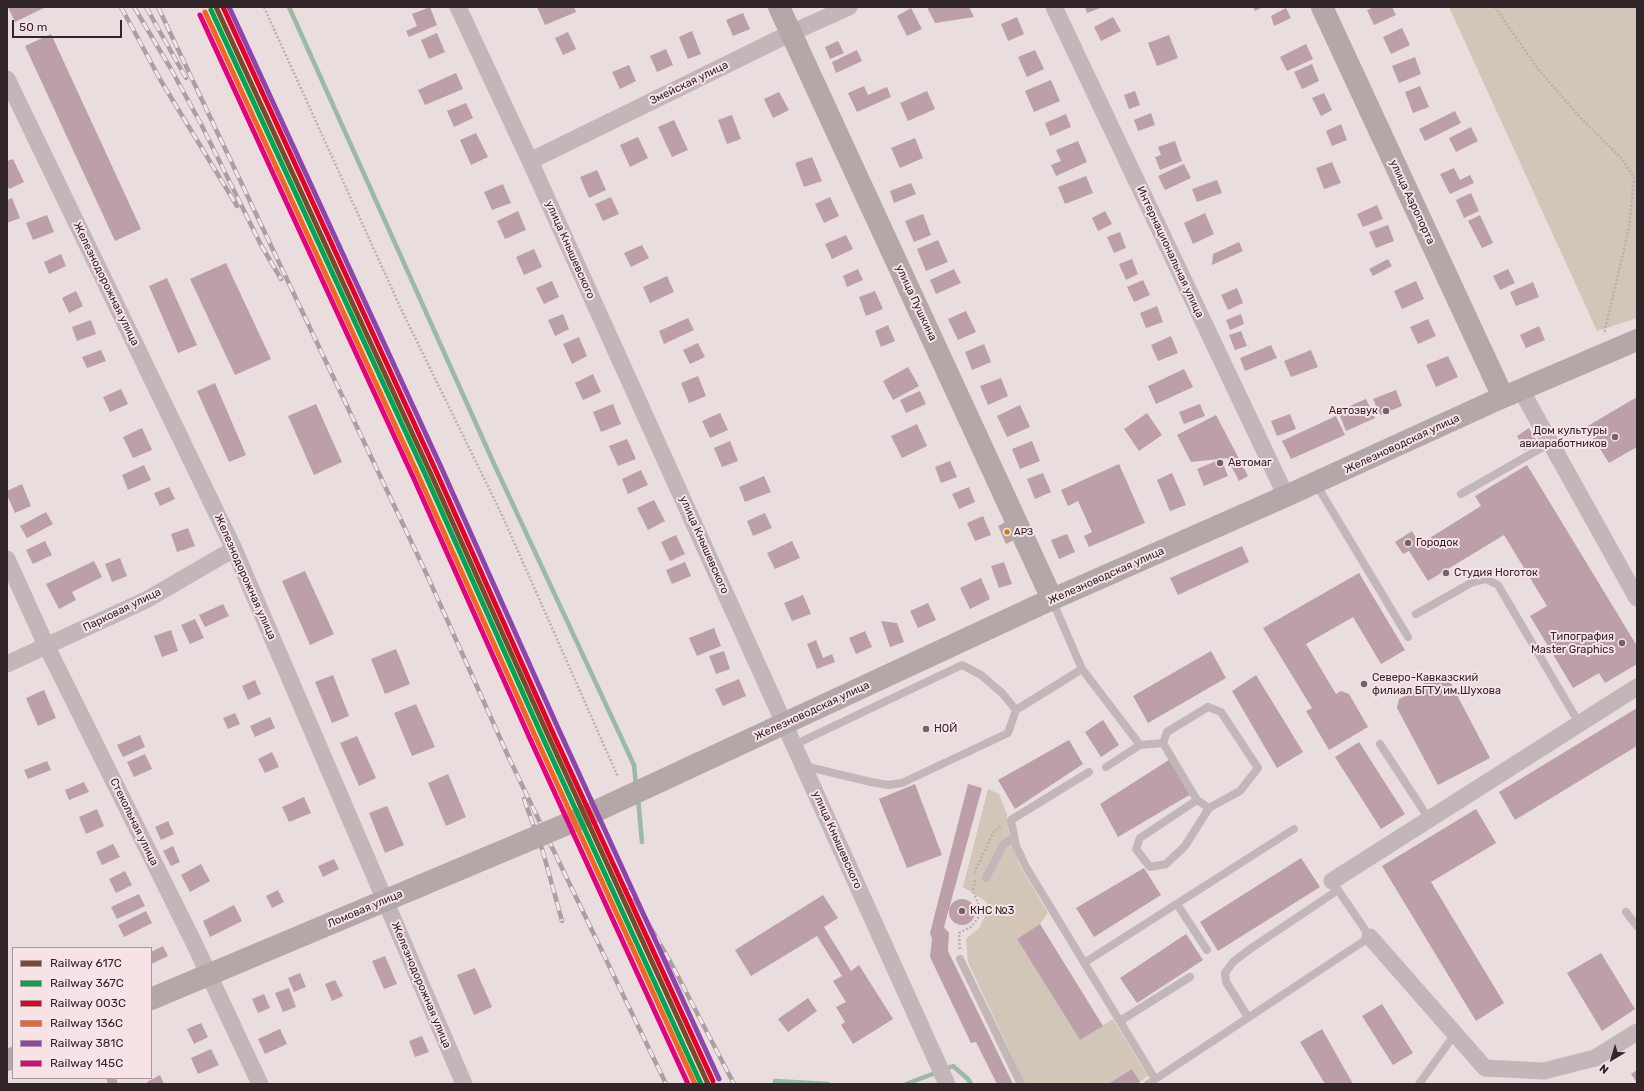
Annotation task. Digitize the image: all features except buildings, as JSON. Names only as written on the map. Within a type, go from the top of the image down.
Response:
[{"type":"main road","name":"улица Пушкина","points":[[779,7],[792,33],[1045,603]]},
{"type":"main road","name":"улица Аэропорта","points":[[1322,7],[1512,394]]},
{"type":"main road","name":"Железноводская улица","points":[[579,819],[1045,603],[1512,394],[1637,340]]},
{"type":"main road","name":"Ломовая улица","points":[[152,1000],[579,819]]},
{"type":"street","name":"улица Кнышевского","points":[[458,7],[530,161],[947,1084]]},
{"type":"street","name":"Змейская улица","points":[[530,161],[792,33],[849,7]]},
{"type":"street","name":"Интернациональная улица","points":[[1054,7],[1286,496]]},
{"type":"street","name":"Железнодорожная улица","points":[[7,79],[234,549],[464,1084]]},
{"type":"street","points":[[1512,394],[1550,443],[1637,598]]},
{"type":"street","name":"Парковая улица","points":[[7,664],[146,600],[234,549]]},
{"type":"street","name":"Стекольная улица","points":[[7,559],[46,645],[194,943],[260,1084]]},
{"type":"street","points":[[1335,885],[1429,819],[1637,687]]},
{"type":"street","points":[[1370,937],[1486,1068],[1544,1071],[1595,1058],[1637,1032]]},
{"type":"lane","points":[[1461,494],[1550,443]]},
{"type":"lane","points":[[1315,483],[1408,637]]},
{"type":"lane","points":[[1416,614],[1471,583],[1486,580],[1498,585],[1579,723]]},
{"type":"lane","points":[[1045,603],[1082,669],[1140,745]]},
{"type":"lane","points":[[794,745],[962,665],[981,675],[1002,693],[1016,710]]},
{"type":"lane","points":[[804,766],[888,785],[902,783],[1008,733],[1016,710],[1082,669]]},
{"type":"lane","points":[[1163,743],[1167,732],[1208,707],[1221,712],[1258,768],[1240,791],[1209,808],[1185,846],[1166,864],[1150,867],[1136,849],[1140,838],[1197,800]]},
{"type":"lane","points":[[1106,767],[1140,745],[1163,743]]},
{"type":"lane","points":[[1163,743],[1197,800],[1209,808]]},
{"type":"lane","points":[[1380,744],[1429,819]]},
{"type":"lane","points":[[1089,772],[1011,820],[1014,837],[1016,846],[1026,867],[1155,1079]]},
{"type":"lane","points":[[1084,963],[1294,829]]},
{"type":"lane","points":[[986,878],[1003,845],[1014,837]]},
{"type":"lane","points":[[1148,1084],[1155,1079],[1248,1018],[1370,937],[1335,885],[1233,962],[1225,973],[1226,982],[1248,1018]]},
{"type":"lane","points":[[1177,904],[1207,950]]},
{"type":"lane","points":[[1626,912],[1637,926]]},
{"type":"lane","points":[[960,959],[1021,1084]]},
{"type":"lane","points":[[1120,1021],[1190,977]]},
{"type":"lane","points":[[1419,1084],[1456,1034]]},
{"type":"path","points":[[264,7],[402,311],[502,514],[618,777]]},
{"type":"path","points":[[1495,7],[1538,69],[1577,114],[1622,159],[1634,177],[1629,228],[1603,340],[1597,357]]},
{"type":"shaded area","points":[[1449,7],[1637,7],[1637,318],[1597,331]]},
{"type":"shaded area","points":[[988,789],[999,794],[1007,815],[1009,835],[1019,864],[1048,913],[1040,924],[1017,939],[1080,1040],[1113,1019],[1148,1076],[1140,1082],[1132,1069],[1108,1084],[1025,1084],[968,962],[966,939],[979,928],[985,916],[987,902],[963,887]]},
{"type":"waterway","points":[[289,7],[495,466],[634,765],[636,785]]},
{"type":"waterway","points":[[638,798],[642,842]]},
{"type":"waterway","points":[[945,1069],[953,1066],[968,1079],[971,1084]]},
{"type":"waterway","points":[[906,1084],[938,1072]]},
{"type":"waterway","points":[[776,1084],[775,1081],[828,1084]]},
{"type":"railway","points":[[121,7],[161,81],[237,206]]},
{"type":"railway","points":[[134,7],[171,69],[202,126],[261,245],[281,279]]},
{"type":"railway","points":[[146,7],[186,78]]},
{"type":"railway","points":[[158,7],[427,575],[509,758],[666,1084]]},
{"type":"railway","points":[[524,799],[543,852],[562,921]]},
{"type":"railway","points":[[629,890],[671,963],[734,1084]]},
{"type":"rail line","name":"617C","points":[[216,7],[430,472],[547,733],[708,1084]]},
{"type":"rail line","name":"003С","points":[[223,7],[713,1081]]},
{"type":"rail line","name":"381С","points":[[229,7],[441,467],[558,728],[719,1079]]},
{"type":"rail line","name":"367С","points":[[211,10],[425,474],[542,736],[701,1084]]},
{"type":"rail line","name":"136С","points":[[205,12],[419,477],[536,738],[695,1084]]},
{"type":"rail line","name":"145С","points":[[200,15],[414,479],[531,741],[688,1084]]},
{"type":"place","name":"Автозвук","points":[[1386,411]]},
{"type":"place","name":"Дом культуры авиаработников","points":[[1615,437]]},
{"type":"place","name":"Автомаг","points":[[1220,463]]},
{"type":"place","name":"АРЗ","points":[[1007,532]]},
{"type":"place","name":"Городок","points":[[1408,543]]},
{"type":"place","name":"Студия Ноготок","points":[[1446,573]]},
{"type":"place","name":"Типография Master Graphics","points":[[1622,643]]},
{"type":"place","name":"Северо-Кавказский филиал БГТУ им.Шухова","points":[[1364,684]]},
{"type":"place","name":"НОЙ","points":[[926,729]]},
{"type":"place","name":"КНС №3","points":[[962,911]]}]
